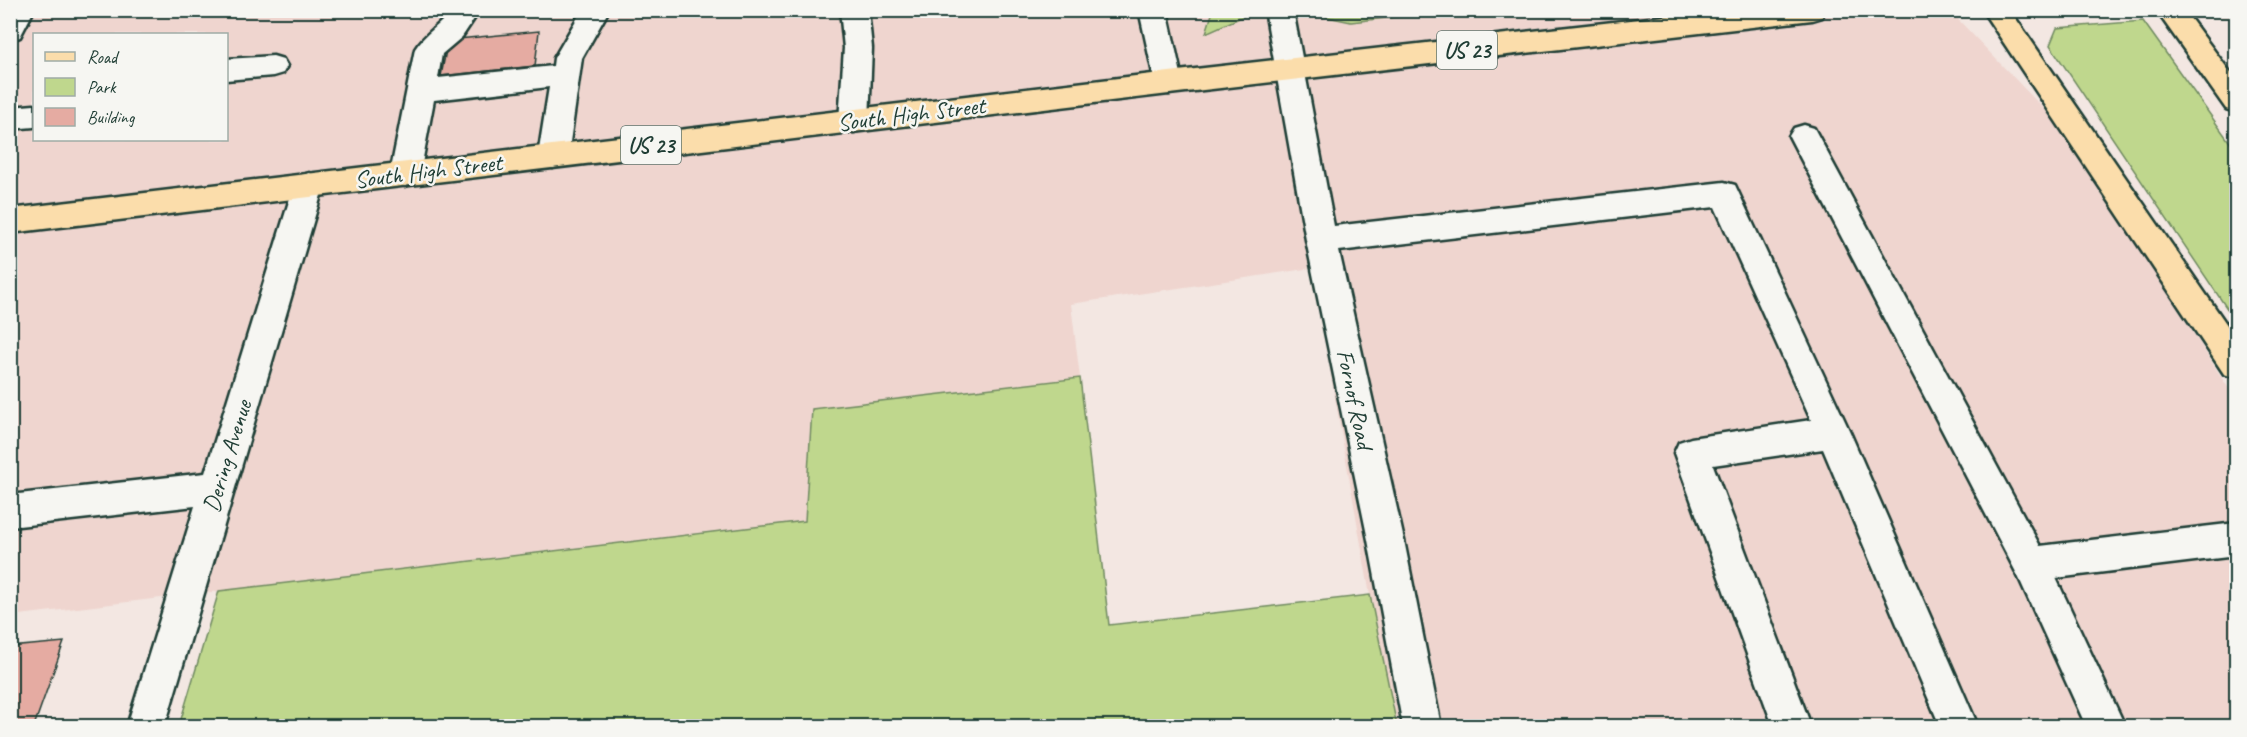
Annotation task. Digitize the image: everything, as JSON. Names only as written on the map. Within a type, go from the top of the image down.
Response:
[{"type":"main road","name":"South High Street","points":[[10,221],[1169,83],[1812,10]]},
{"type":"main road","points":[[1995,10],[2066,111],[2236,364]]},
{"type":"main road","points":[[2169,10],[2236,101]]},
{"type":"street","points":[[10,30],[21,10]]},
{"type":"street","points":[[405,174],[429,49],[452,30],[467,10]]},
{"type":"street","points":[[553,156],[568,58],[596,10]]},
{"type":"street","points":[[854,10],[858,48],[854,121]]},
{"type":"street","points":[[1153,10],[1169,83]]},
{"type":"street","name":"Fornof Road","points":[[1279,10],[1292,70],[1321,240],[1386,540],[1422,726]]},
{"type":"street","points":[[228,70],[273,66]]},
{"type":"street","points":[[420,91],[566,75]]},
{"type":"street","points":[[10,118],[33,116]]},
{"type":"street","points":[[1804,136],[2031,564],[2106,726]]},
{"type":"street","name":"Dering Avenue","points":[[146,726],[309,185]]},
{"type":"street","points":[[1321,240],[1724,194],[1833,432],[1959,726]]},
{"type":"street","points":[[1792,726],[1691,453],[1833,432]]},
{"type":"street","points":[[10,511],[218,487]]},
{"type":"street","points":[[2031,564],[2236,539]]},
{"type":"shaded area","points":[[1448,10],[1950,11],[2064,130],[2236,400],[2236,726],[1397,726],[1370,595],[1312,268],[1071,304],[1080,378],[812,409],[805,521],[11,616],[10,11],[1213,11],[1207,32],[1255,12],[1318,15],[1351,22]]},
{"type":"green space","points":[[1213,10],[1255,11],[1206,33]]},
{"type":"green space","points":[[1314,11],[1448,11],[1351,22],[1318,15]]},
{"type":"green space","points":[[2143,21],[2236,151],[2236,322],[2050,45],[2057,28]]},
{"type":"green space","points":[[1080,378],[1109,625],[1370,595],[1397,726],[179,726],[219,591],[805,521],[812,409]]},
{"type":"building","points":[[539,31],[535,66],[441,76],[448,40]]},
{"type":"building","points":[[64,642],[34,726],[10,726],[10,647]]}]
